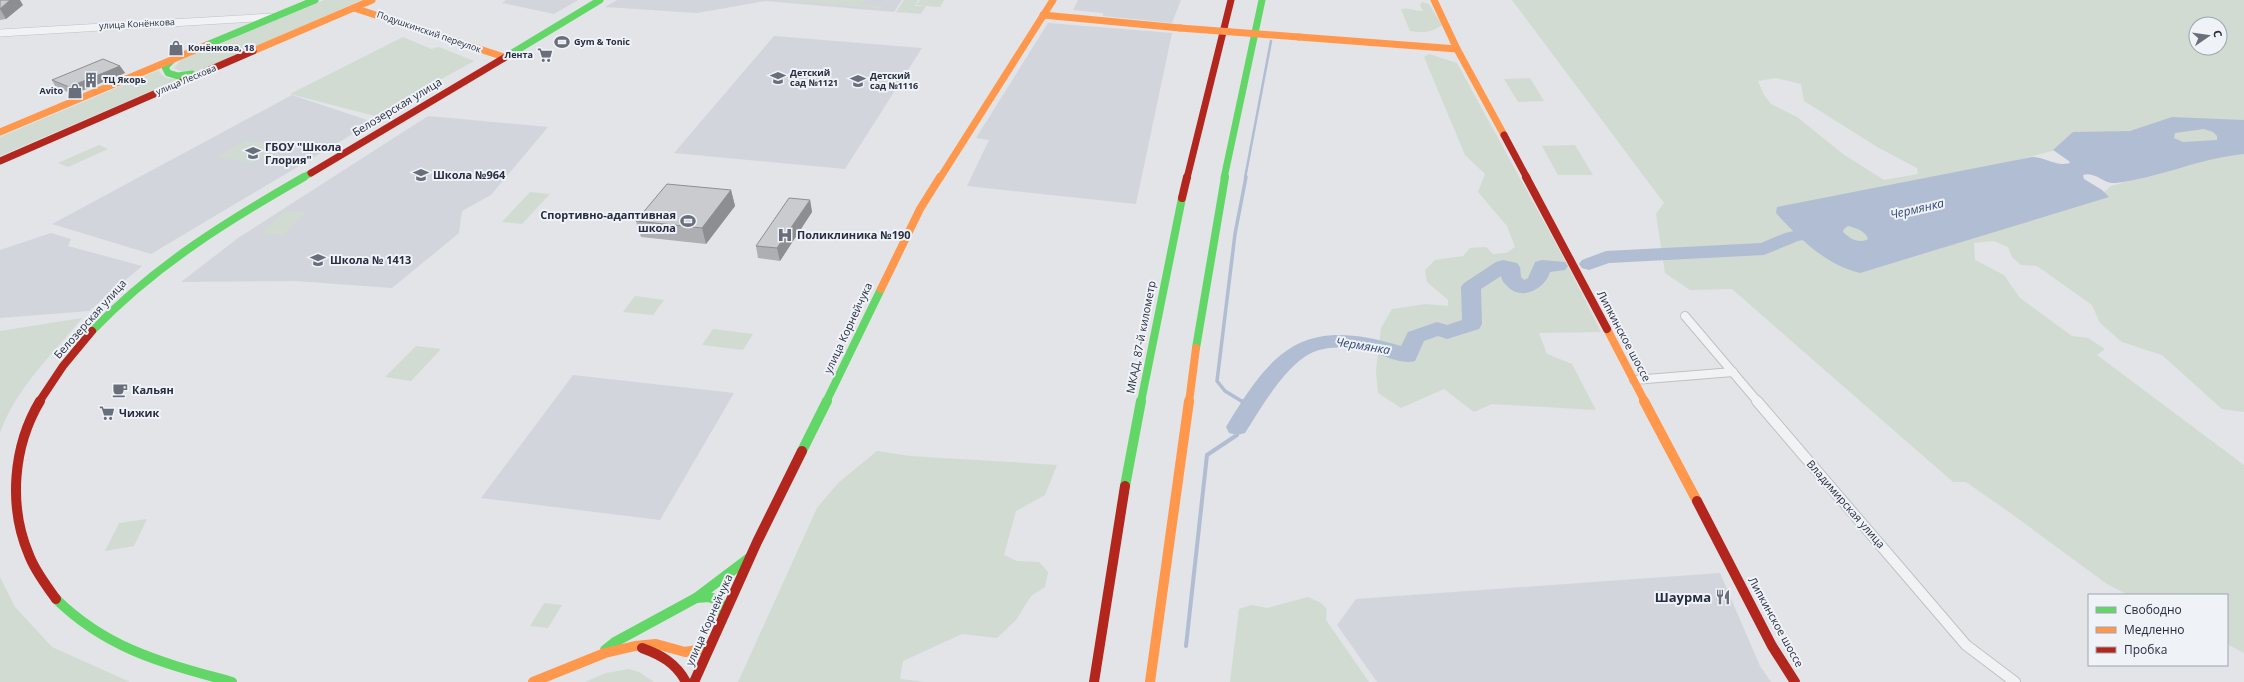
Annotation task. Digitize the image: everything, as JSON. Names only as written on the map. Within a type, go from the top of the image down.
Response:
[{"type":"main road","points":[[0,132],[315,0]]},
{"type":"main road","name":"улица Лескова","points":[[0,161],[371,0]]},
{"type":"main road","name":"Белозерская улица","points":[[232,682],[168,664],[111,642],[67,611],[44,584],[26,552],[19,532],[16,510],[16,490],[22,447],[35,406],[44,391],[83,342],[123,298],[152,272],[231,220],[600,0]]},
{"type":"main road","name":"улица Корнейчука","points":[[694,682],[751,556],[920,209],[1053,0]]},
{"type":"main road","name":"МКАД, 87-й километр","points":[[1094,682],[1114,549],[1160,296],[1200,120],[1231,0]]},
{"type":"main road","points":[[1150,682],[1203,300],[1235,123],[1262,0]]},
{"type":"main road","name":"Липкинское шоссе","points":[[1434,0],[1457,49],[1634,380],[1772,646],[1795,682]]},
{"type":"main road","name":"Подушкинский переулок","points":[[354,8],[504,57]]},
{"type":"main road","points":[[1043,15],[1180,28],[1457,49]]},
{"type":"main road","points":[[171,61],[165,67],[168,73],[172,75],[192,74],[209,70]]},
{"type":"main road","points":[[603,653],[616,642],[696,598],[751,556]]},
{"type":"main road","points":[[696,598],[709,597],[720,601],[723,616]]},
{"type":"main road","points":[[533,682],[603,653],[654,644],[680,652],[690,652],[709,648]]},
{"type":"main road","points":[[636,647],[651,650],[669,660],[679,668],[686,682]]},
{"type":"street","name":"улица Конёнкова","points":[[0,33],[273,17]]},
{"type":"street","name":"Владимирская улица","points":[[1685,316],[1966,645],[2016,682]]},
{"type":"street","points":[[1634,380],[1733,372]]},
{"type":"shaded area","points":[[324,0],[362,0],[199,71],[183,72],[174,68],[181,60]]},
{"type":"shaded area","points":[[506,0],[578,0],[554,14],[502,3]]},
{"type":"shaded area","points":[[617,0],[902,0],[894,12],[766,1],[697,13],[605,7]]},
{"type":"shaded area","points":[[779,0],[867,0],[860,4],[884,6],[882,9]]},
{"type":"shaded area","points":[[904,0],[918,0],[915,6],[926,6],[921,14],[896,12]]},
{"type":"shaded area","points":[[920,0],[944,0],[940,7],[916,5]]},
{"type":"shaded area","points":[[1078,0],[1181,0],[1172,23],[1103,16],[1103,13],[1073,10]]},
{"type":"shaded area","points":[[1512,0],[2244,0],[2244,121],[2129,131],[2010,162],[1843,197],[1839,263],[2104,192],[2111,186],[2244,149],[2244,412],[2222,409],[2162,355],[2122,342],[2100,323],[2092,305],[2037,266],[2021,265],[2012,257],[2008,247],[1994,241],[1974,243],[1975,260],[2004,275],[2020,298],[2072,336],[2088,338],[2105,349],[2097,355],[2244,465],[2244,653],[2228,645],[2228,594],[2126,594],[2107,584],[1966,482],[1953,482],[1732,289],[1690,290],[1665,273],[1656,214],[1664,203]],"holes":[[[1776,78],[1801,84],[1804,101],[1879,148],[1917,168],[1918,174],[1884,180],[1843,154],[1797,117],[1771,104],[1764,95],[1758,81]]]},
{"type":"shaded area","points":[[1422,2],[1429,4],[1442,25],[1427,32],[1410,31],[1401,9],[1407,8],[1423,11],[1420,5]]},
{"type":"shaded area","points":[[1048,23],[1172,33],[1136,204],[967,186],[989,140],[976,138]]},
{"type":"shaded area","name":"Детский сад №1121","points":[[774,36],[922,48],[845,169],[674,153]]},
{"type":"shaded area","points":[[403,37],[431,49],[439,47],[474,61],[375,116],[290,94]]},
{"type":"shaded area","points":[[1429,54],[1457,63],[1568,266],[1601,332],[1539,333],[1547,354],[1572,364],[1596,410],[1492,404],[1474,412],[1444,389],[1401,408],[1378,393],[1376,371],[1381,328],[1392,309],[1426,304],[1448,306],[1448,300],[1427,282],[1425,270],[1435,260],[1463,256],[1470,248],[1486,247],[1493,254],[1506,253],[1515,247],[1507,226],[1478,192],[1485,174],[1465,155],[1424,57]]},
{"type":"shaded area","points":[[159,70],[165,77],[170,79],[179,79],[0,156],[0,137]]},
{"type":"shaded area","points":[[1530,78],[1544,101],[1518,102],[1504,79]]},
{"type":"shaded area","name":"ГБОУ \"Школа Глория\"","points":[[292,95],[373,122],[151,254],[52,224]]},
{"type":"shaded area","points":[[428,116],[548,127],[491,195],[462,211],[459,233],[392,288],[296,281],[181,282],[238,238]]},
{"type":"shaded area","points":[[2204,127],[2216,129],[2226,143],[2185,144],[2167,135],[2171,130]]},
{"type":"shaded area","points":[[248,140],[280,147],[250,164],[217,156]]},
{"type":"shaded area","points":[[99,145],[108,149],[68,167],[58,163]]},
{"type":"shaded area","points":[[1575,145],[1593,175],[1558,175],[1542,146]]},
{"type":"shaded area","points":[[530,192],[550,194],[522,224],[502,222]]},
{"type":"shaded area","points":[[284,211],[307,212],[283,235],[260,234]]},
{"type":"shaded area","points":[[1856,225],[1875,238],[1863,244],[1838,235],[1840,226]]},
{"type":"shaded area","points":[[51,233],[71,239],[68,246],[142,266],[89,311],[0,318],[0,250]]},
{"type":"shaded area","points":[[635,296],[664,300],[653,315],[623,312]]},
{"type":"shaded area","points":[[82,318],[25,387],[15,402],[0,433],[0,331]]},
{"type":"shaded area","points":[[713,329],[753,334],[743,350],[702,345]]},
{"type":"shaded area","points":[[416,346],[441,349],[411,381],[385,377]]},
{"type":"shaded area","points":[[573,375],[734,393],[660,520],[481,498]]},
{"type":"shaded area","points":[[877,451],[910,456],[1057,465],[1045,495],[1016,511],[1004,555],[1017,561],[1039,562],[1048,572],[1045,587],[1031,596],[1016,620],[997,638],[962,634],[903,661],[900,679],[926,682],[738,682],[817,508],[838,483]]},
{"type":"shaded area","points":[[147,519],[134,546],[105,551],[119,523]]},
{"type":"shaded area","points":[[1720,573],[1760,666],[1771,682],[1377,682],[1337,625],[1356,599]]},
{"type":"shaded area","points":[[0,577],[15,607],[52,647],[130,682],[0,682]]},
{"type":"shaded area","points":[[1308,597],[1321,603],[1327,609],[1326,620],[1369,682],[1230,682],[1239,609],[1252,605],[1267,608]]},
{"type":"shaded area","points":[[544,603],[562,605],[548,628],[530,626]]},
{"type":"shaded area","points":[[629,669],[639,672],[654,682],[585,682],[606,673]]},
{"type":"water","points":[[2172,117],[2244,120],[2244,154],[2228,156],[2148,177],[2115,183],[2107,182],[2096,176],[2088,174],[2083,175],[2084,179],[2102,190],[2109,197],[1860,273],[1836,264],[1825,257],[1804,241],[1776,213],[1777,207],[2032,157],[2042,158],[2060,164],[2070,163],[2053,150],[2073,132],[2130,131]],"holes":[[[2204,129],[2213,132],[2217,136],[2217,140],[2183,142],[2174,138],[2175,133]],[[1848,226],[1863,232],[1868,239],[1858,241],[1849,237],[1843,232]]]},
{"type":"building","points":[[0,0],[10,0],[0,9]]},
{"type":"building","points":[[103,59],[120,66],[69,87],[52,80]]},
{"type":"building","points":[[667,184],[731,190],[702,228],[636,221]]},
{"type":"building","points":[[789,198],[810,200],[777,248],[756,246]]},
{"type":"waterway","points":[[1245,178],[1271,41]]},
{"type":"waterway","points":[[1243,402],[1225,391],[1217,381],[1235,234],[1246,177]]},
{"type":"waterway","name":"Чермянка","points":[[1589,264],[1606,257],[1764,249],[1792,237],[1825,230]]},
{"type":"waterway","name":"Чермянка","points":[[1237,427],[1277,372],[1296,353],[1306,347],[1317,343],[1330,341],[1357,342],[1384,348],[1407,356],[1415,337],[1437,329],[1447,332],[1472,324],[1471,287],[1503,266],[1510,267],[1511,279],[1520,288],[1536,282],[1542,266],[1558,266]]},
{"type":"waterway","points":[[1242,401],[1251,406]]},
{"type":"waterway","points":[[1186,646],[1207,455],[1237,435],[1237,427]]},
{"type":"traffic: fast","points":[[207,45],[315,0]]},
{"type":"traffic: fast","points":[[504,58],[600,0]]},
{"type":"traffic: fast","points":[[1196,348],[1226,169],[1262,0]]},
{"type":"traffic: fast","points":[[171,61],[165,67],[168,73],[178,76],[192,74]]},
{"type":"traffic: fast","points":[[92,331],[116,306],[167,263],[223,225],[311,173]]},
{"type":"traffic: fast","points":[[1125,486],[1152,339],[1182,198]]},
{"type":"traffic: fast","points":[[802,451],[881,289]]},
{"type":"traffic: fast","points":[[605,650],[615,642],[696,598],[749,558]]},
{"type":"traffic: fast","points":[[696,598],[709,597],[720,601],[723,616]]},
{"type":"traffic: fast","points":[[56,599],[74,617],[115,643],[161,662],[232,682]]},
{"type":"traffic: slow","points":[[253,51],[372,0]]},
{"type":"traffic: slow","points":[[881,289],[920,209],[1053,0]]},
{"type":"traffic: slow","points":[[1434,0],[1457,49],[1504,135]]},
{"type":"traffic: slow","points":[[354,8],[504,57]]},
{"type":"traffic: slow","points":[[1043,15],[1180,28]]},
{"type":"traffic: slow","points":[[1180,28],[1299,37]]},
{"type":"traffic: slow","points":[[1299,37],[1457,49]]},
{"type":"traffic: slow","points":[[0,132],[207,45]]},
{"type":"traffic: slow","points":[[1607,329],[1697,501]]},
{"type":"traffic: slow","points":[[1150,682],[1196,348]]},
{"type":"traffic: slow","points":[[533,682],[605,653],[635,646],[656,644],[685,652],[709,648]]},
{"type":"traffic: jam","points":[[1182,198],[1231,0]]},
{"type":"traffic: jam","points":[[0,161],[253,51]]},
{"type":"traffic: jam","points":[[311,173],[504,58]]},
{"type":"traffic: jam","points":[[1504,135],[1607,329]]},
{"type":"traffic: jam","points":[[56,599],[40,578],[29,555],[21,530],[17,505],[16,479],[20,453],[27,428],[38,404],[63,366],[92,331]]},
{"type":"traffic: jam","points":[[694,682],[757,542],[802,451]]},
{"type":"traffic: jam","points":[[1094,682],[1125,486]]},
{"type":"traffic: jam","points":[[1697,501],[1772,646],[1795,682]]},
{"type":"traffic: jam","points":[[642,648],[656,653],[674,664],[683,675],[686,682]]},
{"type":"place","name":"Gym & Tonic","points":[[562,42]]},
{"type":"place","name":"Конёнкова, 18","points":[[176,48]]},
{"type":"place","name":"Лента","points":[[545,55]]},
{"type":"place","name":"Детский сад №1121","points":[[778,78]]},
{"type":"place","name":"ТЦ Якорь","points":[[91,80]]},
{"type":"place","name":"Детский сад №1116","points":[[858,81]]},
{"type":"place","name":"Avito","points":[[75,91]]},
{"type":"place","name":"ГБОУ \"Школа Глория\"","points":[[253,153]]},
{"type":"place","name":"Школа №964","points":[[421,175]]},
{"type":"place","name":"Спортивно-адаптивная школа","points":[[688,221]]},
{"type":"place","name":"Поликлиника №190","points":[[785,235]]},
{"type":"place","name":"Школа № 1413","points":[[318,260]]},
{"type":"place","name":"Кальян","points":[[120,390]]},
{"type":"place","name":"Чижик","points":[[107,413]]},
{"type":"place","name":"Шаурма","points":[[1723,597]]}]
